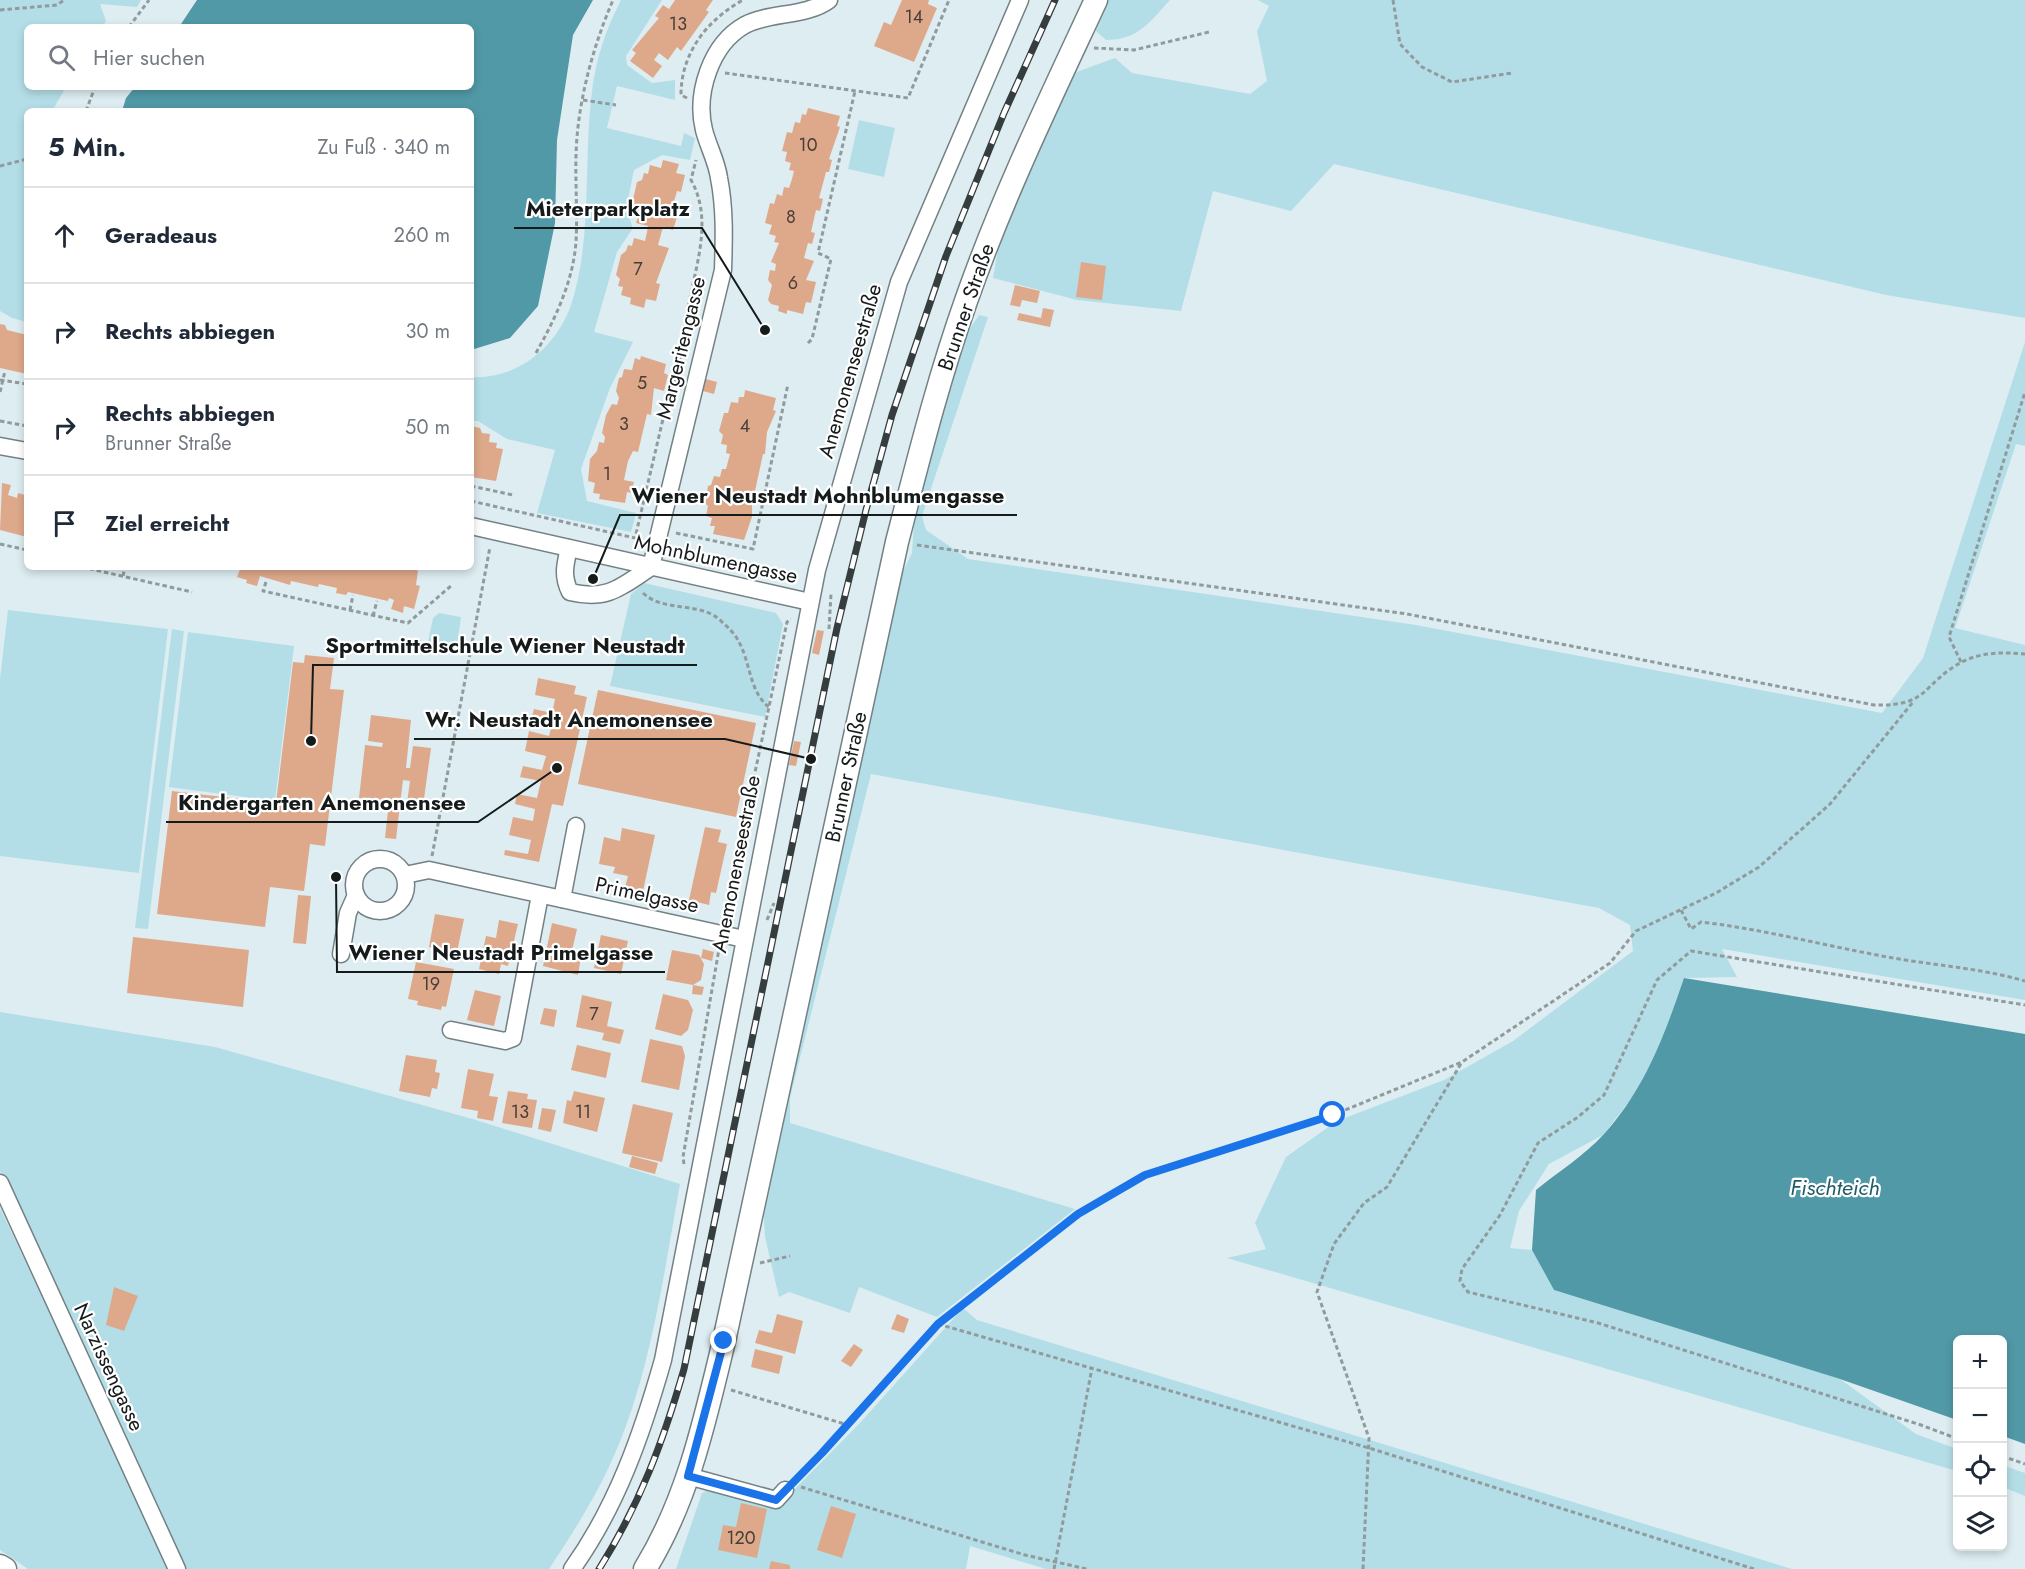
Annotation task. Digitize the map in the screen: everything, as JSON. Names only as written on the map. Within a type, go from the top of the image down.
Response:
[{"type":"main road","name":"Brunner Straße","points":[[645,1569],[670,1523],[701,1436],[741,1262],[897,542],[929,417],[966,301],[1013,181],[1096,0]]},
{"type":"main road","points":[[0,1566],[5,1569]]},
{"type":"street","name":"Margeritengasse","points":[[651,567],[723,270],[724,229],[719,177],[704,128],[702,100],[708,71],[723,44],[746,25],[829,0]]},
{"type":"street","name":"Anemonenseestraße","points":[[572,1569],[605,1516],[630,1463],[657,1380],[810,602],[899,282],[1020,0]]},
{"type":"street","points":[[0,446],[24,450]]},
{"type":"street","name":"Mohnblumengasse","points":[[474,527],[810,602]]},
{"type":"street","points":[[569,548],[564,571],[570,592],[588,596],[610,594],[651,567]]},
{"type":"street","points":[[562,899],[576,826]]},
{"type":"street","points":[[384,859],[396,864],[405,875],[406,889],[401,902],[390,910],[377,912],[370,909],[364,906],[356,895],[354,882],[360,869],[370,861],[384,859]]},
{"type":"street","name":"Primelgasse","points":[[405,875],[429,870],[744,939]]},
{"type":"street","points":[[341,954],[348,913],[356,895]]},
{"type":"street","points":[[451,1030],[505,1041],[513,1038],[540,895]]},
{"type":"street","name":"Narzissengasse","points":[[0,1183],[177,1569]]},
{"type":"street","points":[[688,1476],[776,1500],[788,1487]]},
{"type":"path","points":[[0,10],[57,5],[64,0]]},
{"type":"path","points":[[131,24],[149,0]]},
{"type":"path","points":[[536,353],[556,317],[572,268],[576,242],[577,136],[583,100],[600,32],[613,0]]},
{"type":"path","points":[[693,102],[681,95],[686,59],[714,20],[743,0]]},
{"type":"path","points":[[708,71],[908,98],[949,0]]},
{"type":"path","points":[[1393,0],[1400,44],[1422,67],[1452,82],[1512,73]]},
{"type":"path","points":[[1074,47],[1134,50],[1209,32]]},
{"type":"path","points":[[87,108],[93,90]]},
{"type":"path","points":[[808,343],[812,339],[831,259],[818,253],[855,91]]},
{"type":"path","points":[[583,100],[616,105]]},
{"type":"path","points":[[474,502],[635,538],[667,402],[674,386],[696,274],[702,226],[698,192],[691,180],[698,152]]},
{"type":"path","points":[[0,166],[24,160]]},
{"type":"path","points":[[0,392],[4,371]]},
{"type":"path","points":[[1,381],[6,379],[24,383]]},
{"type":"path","points":[[660,529],[753,549],[788,384]]},
{"type":"path","points":[[1961,662],[1949,637],[2025,394]]},
{"type":"path","points":[[0,421],[24,425]]},
{"type":"path","points":[[474,487],[513,495]]},
{"type":"path","points":[[429,870],[494,530]]},
{"type":"path","points":[[897,542],[1407,614],[1874,705],[1912,702]]},
{"type":"path","points":[[0,544],[24,549]]},
{"type":"path","points":[[98,570],[192,592]]},
{"type":"path","points":[[123,576],[124,570]]},
{"type":"path","points":[[266,582],[263,591],[408,623],[452,585]]},
{"type":"path","points":[[626,583],[662,604],[718,618],[739,642],[755,690],[762,703],[770,708]]},
{"type":"path","points":[[350,610],[353,595]]},
{"type":"path","points":[[373,616],[377,601]]},
{"type":"path","points":[[684,1168],[682,1156],[721,934],[787,622],[810,602]]},
{"type":"path","points":[[1087,1569],[1025,1555],[788,1487],[848,1425],[938,1324],[1078,1214],[1145,1175],[1333,1115],[1462,1062],[1610,963],[1636,931],[1716,893],[1759,867],[1830,804],[1912,702],[1961,662],[1995,652],[2025,654]]},
{"type":"path","points":[[1681,910],[1691,929],[1701,922],[1752,928],[1877,956],[1960,969],[1987,970],[2025,981]]},
{"type":"path","points":[[1953,1437],[1910,1421],[1598,1323],[1467,1292],[1460,1281],[1462,1269],[1500,1215],[1538,1143],[1578,1118],[1604,1095],[1657,980],[1691,951],[2025,1005]]},
{"type":"path","points":[[1363,1569],[1369,1438],[1317,1292],[1334,1244],[1364,1203],[1387,1187],[1462,1062]]},
{"type":"path","points":[[741,1262],[756,1264],[790,1256]]},
{"type":"path","points":[[938,1324],[1369,1448],[1754,1569]]},
{"type":"path","points":[[1054,1569],[1092,1368]]},
{"type":"path","points":[[726,1388],[848,1425]]},
{"type":"path","points":[[2007,1458],[2025,1464]]},
{"type":"shaded area","points":[[0,0],[141,0],[137,7],[100,4],[106,21],[104,24],[24,24],[24,90],[64,90],[54,108],[24,108],[24,321],[0,311]]},
{"type":"shaded area","points":[[621,0],[662,0],[626,56],[627,65],[652,83],[675,80],[675,100],[617,86],[607,128],[681,146],[684,133],[695,138],[690,160],[662,155],[634,170],[626,209],[633,228],[617,252],[594,332],[633,342],[610,388],[581,469],[587,501],[636,513],[631,532],[537,513],[555,450],[507,439],[478,421],[474,421],[474,377],[488,377],[504,373],[532,358],[555,335],[571,305],[578,279],[585,226],[589,118],[594,79],[602,44]]},
{"type":"shaded area","points":[[1104,0],[1170,0],[1135,33],[1127,37],[1106,40],[1096,31],[1095,17]]},
{"type":"shaded area","points":[[1258,0],[2025,0],[2025,318],[1886,295],[1334,164],[1291,211],[1213,191],[1181,311],[1077,300],[993,278],[1000,238],[1071,74],[1115,58],[1132,73],[1250,94],[1267,81],[1257,31],[1269,6]]},
{"type":"shaded area","points":[[859,120],[895,128],[884,177],[848,169]]},
{"type":"shaded area","points":[[979,315],[988,317],[922,516],[926,530],[968,559],[1416,625],[1882,713],[1923,658],[2025,342],[2025,446],[2016,444],[1955,628],[2025,645],[2025,1000],[1722,949],[1737,977],[1684,978],[1666,1033],[1638,1090],[1603,1135],[1549,1164],[1519,1211],[1510,1248],[1532,1250],[1554,1290],[1840,1379],[1916,1434],[1953,1448],[1953,1470],[1227,1258],[1266,1249],[1255,1223],[1286,1157],[1337,1121],[1444,1080],[1513,1041],[1633,951],[1630,925],[1599,908],[871,774],[790,1098],[790,1123],[1075,1209],[937,1317],[859,1287],[850,1313],[789,1292],[779,1297],[765,1237],[763,1202],[896,586],[912,553],[915,509],[962,340]]},
{"type":"shaded area","points":[[644,583],[776,613],[783,624],[765,717],[610,686],[631,594]]},
{"type":"shaded area","points":[[8,610],[168,629],[139,873],[0,856],[0,679]]},
{"type":"shaded area","points":[[439,613],[461,617],[456,652],[427,647],[433,618]]},
{"type":"shaded area","points":[[172,629],[184,631],[148,929],[135,928]]},
{"type":"shaded area","points":[[188,632],[294,646],[275,801],[169,787]]},
{"type":"shaded area","points":[[0,1012],[215,1047],[476,1120],[680,1184],[654,1328],[635,1399],[609,1467],[581,1519],[549,1569],[183,1569],[0,1171]]},
{"type":"shaded area","points":[[0,1208],[171,1569],[28,1569],[0,1550]]},
{"type":"shaded area","points":[[963,1308],[977,1320],[1792,1569],[1046,1569],[970,1546],[966,1569],[676,1569],[702,1493],[708,1490],[776,1508],[859,1424]]},
{"type":"shaded area","points":[[2007,1467],[2025,1473],[2025,1496],[2007,1489]]},
{"type":"water","points":[[197,0],[593,0],[573,35],[557,140],[555,223],[538,306],[510,338],[474,349],[474,108],[123,108],[126,98],[133,90],[474,90],[474,24],[181,24]]},
{"type":"water","name":"Fischteich","points":[[1684,978],[2025,1034],[2025,1444],[2007,1437],[2007,1335],[1953,1335],[1953,1419],[1840,1379],[1554,1290],[1532,1250],[1536,1190],[1597,1142],[1618,1117],[1642,1080],[1669,1020]]},
{"type":"building","points":[[675,0],[713,0],[706,10],[709,12],[681,51],[677,47],[668,60],[659,53],[654,60],[662,66],[653,78],[630,61],[636,53],[632,50],[659,18],[655,16],[663,5],[669,9]]},
{"type":"building","points":[[902,0],[929,0],[928,4],[937,8],[914,62],[874,46],[884,22],[891,25]]},
{"type":"building","points":[[808,108],[840,116],[837,126],[840,127],[829,159],[832,160],[829,172],[826,172],[819,198],[823,199],[820,211],[816,210],[811,232],[815,233],[812,244],[808,243],[804,258],[814,261],[806,280],[816,282],[811,303],[806,302],[803,314],[787,310],[787,314],[778,311],[779,306],[771,304],[768,300],[772,285],[768,280],[770,270],[775,271],[776,264],[771,262],[779,243],[774,242],[776,236],[769,234],[772,225],[765,223],[770,203],[774,204],[777,194],[782,196],[784,187],[789,188],[794,171],[789,170],[791,163],[785,161],[787,152],[782,151],[787,132],[792,133],[795,122],[800,123],[802,114],[806,115]]},
{"type":"building","points":[[663,160],[679,164],[676,173],[685,175],[681,192],[677,191],[671,212],[678,214],[673,230],[663,227],[658,245],[669,248],[656,283],[660,284],[656,301],[646,299],[644,308],[630,304],[631,298],[621,295],[623,287],[618,286],[620,279],[616,275],[621,255],[626,251],[628,245],[632,246],[634,238],[645,241],[648,226],[636,223],[639,215],[635,214],[637,207],[632,204],[637,182],[642,180],[644,173],[648,174],[650,165],[661,168]]},
{"type":"building","points":[[1081,262],[1106,266],[1102,300],[1076,297]]},
{"type":"building","points":[[1015,285],[1040,291],[1037,303],[1022,300],[1020,307],[1010,305]]},
{"type":"building","points":[[1043,308],[1054,310],[1050,327],[1017,320],[1019,313],[1041,318]]},
{"type":"building","points":[[0,324],[5,325],[7,330],[24,334],[24,373],[0,368]]},
{"type":"building","points":[[641,356],[666,364],[664,373],[668,375],[664,391],[654,388],[651,415],[647,414],[638,452],[633,451],[628,461],[624,480],[634,482],[631,493],[627,492],[625,503],[599,499],[600,494],[593,493],[595,483],[588,481],[590,459],[597,451],[599,442],[604,443],[605,437],[602,433],[606,415],[612,404],[617,405],[619,398],[616,391],[619,378],[622,377],[624,369],[632,370],[635,358],[640,360]]},
{"type":"building","points":[[702,378],[717,382],[714,394],[699,390]]},
{"type":"building","points":[[745,390],[776,398],[773,410],[776,411],[767,432],[765,454],[763,454],[752,505],[752,517],[744,540],[713,534],[715,526],[710,526],[712,518],[706,516],[708,506],[705,503],[708,486],[711,485],[714,476],[720,477],[722,469],[726,469],[730,454],[726,453],[727,445],[721,444],[723,435],[719,431],[724,413],[728,413],[731,402],[738,403],[739,397],[744,397]]},
{"type":"building","points":[[474,427],[480,428],[482,433],[490,434],[489,442],[497,443],[496,448],[503,449],[496,481],[474,477]]},
{"type":"building","points":[[2,483],[11,485],[8,495],[17,498],[18,493],[24,495],[24,536],[0,530]]},
{"type":"building","points":[[240,570],[416,570],[416,585],[420,586],[414,609],[404,606],[403,613],[391,609],[394,600],[389,598],[388,601],[348,592],[346,595],[336,593],[337,588],[319,584],[318,587],[291,581],[290,585],[260,576],[257,586],[237,577]]},
{"type":"building","points":[[817,630],[824,631],[819,655],[812,653]]},
{"type":"building","points":[[305,655],[334,658],[330,689],[344,690],[325,846],[310,844],[304,891],[270,887],[265,927],[157,914],[172,791],[276,803],[293,662],[304,663]]},
{"type":"building","points":[[538,678],[576,686],[574,694],[587,697],[563,806],[552,804],[539,862],[504,855],[505,850],[528,854],[531,840],[509,835],[513,817],[533,821],[535,809],[515,804],[517,794],[537,798],[541,781],[520,777],[523,766],[542,770],[546,756],[525,751],[529,731],[549,736],[553,720],[532,716],[534,709],[552,713],[555,699],[535,695]]},
{"type":"building","points":[[598,690],[756,723],[736,817],[578,784]]},
{"type":"building","points":[[371,715],[411,720],[406,768],[410,768],[413,746],[431,748],[423,806],[407,803],[410,781],[403,780],[396,839],[385,838],[389,801],[359,798],[365,745],[382,747],[383,743],[368,741]]},
{"type":"building","points":[[794,741],[801,742],[796,766],[789,765]]},
{"type":"building","points":[[705,827],[721,830],[718,842],[727,844],[716,893],[711,892],[709,905],[689,900]]},
{"type":"building","points":[[622,828],[655,835],[643,891],[625,887],[628,876],[613,873],[615,867],[599,864],[604,837],[620,841]]},
{"type":"building","points":[[298,895],[311,896],[306,944],[293,943]]},
{"type":"building","points":[[435,914],[464,919],[457,952],[429,947]]},
{"type":"building","points":[[499,920],[518,924],[508,966],[501,964],[499,974],[479,969],[486,936],[496,938]]},
{"type":"building","points":[[552,923],[577,929],[571,955],[581,957],[578,975],[543,966]]},
{"type":"building","points":[[601,935],[628,941],[621,974],[594,968]]},
{"type":"building","points":[[133,937],[249,950],[243,1007],[127,993]]},
{"type":"building","points":[[703,949],[714,952],[712,961],[701,958]]},
{"type":"building","points":[[672,950],[699,955],[704,964],[701,980],[693,985],[666,980]]},
{"type":"building","points":[[416,962],[454,969],[446,1007],[442,1006],[441,1010],[417,1005],[418,1001],[408,999]]},
{"type":"building","points":[[693,985],[704,987],[702,995],[692,994]]},
{"type":"building","points":[[475,990],[501,996],[494,1026],[467,1020]]},
{"type":"building","points":[[663,994],[688,1000],[693,1010],[688,1030],[681,1036],[655,1029]]},
{"type":"building","points":[[582,995],[612,1002],[607,1026],[624,1030],[620,1044],[602,1040],[604,1033],[576,1027]]},
{"type":"building","points":[[544,1008],[557,1010],[554,1027],[540,1024]]},
{"type":"building","points":[[650,1039],[682,1046],[685,1056],[679,1090],[641,1082]]},
{"type":"building","points":[[577,1045],[611,1053],[606,1078],[571,1070]]},
{"type":"building","points":[[406,1055],[437,1060],[435,1072],[440,1073],[437,1089],[432,1088],[430,1097],[399,1091]]},
{"type":"building","points":[[468,1069],[494,1074],[489,1096],[498,1097],[493,1121],[477,1118],[478,1111],[461,1108]]},
{"type":"building","points":[[508,1091],[528,1094],[527,1099],[537,1100],[532,1128],[502,1123]]},
{"type":"building","points":[[574,1091],[605,1098],[597,1132],[563,1123],[567,1100],[571,1101]]},
{"type":"building","points":[[633,1104],[673,1113],[662,1162],[622,1153]]},
{"type":"building","points":[[542,1108],[556,1110],[551,1132],[538,1129]]},
{"type":"building","points":[[632,1156],[658,1163],[655,1174],[629,1167]]},
{"type":"building","points":[[114,1287],[138,1296],[124,1331],[106,1325]]},
{"type":"building","points":[[777,1314],[803,1321],[795,1354],[755,1343],[759,1330],[772,1333]]},
{"type":"building","points":[[897,1314],[909,1319],[904,1333],[891,1329]]},
{"type":"building","points":[[854,1344],[863,1350],[851,1367],[841,1361]]},
{"type":"building","points":[[755,1349],[783,1356],[779,1374],[751,1367]]},
{"type":"building","points":[[741,1503],[767,1509],[757,1558],[718,1550],[723,1525],[736,1527]]},
{"type":"building","points":[[831,1506],[856,1514],[842,1558],[817,1550]]},
{"type":"building","points":[[771,1561],[790,1565],[790,1569],[769,1569]]},
{"type":"railway","points":[[599,1569],[627,1521],[649,1472],[668,1422],[684,1369],[837,628],[892,415],[946,256],[1004,113],[1055,0]]},
{"type":"place","name":"Mieterparkplatz","points":[[765,330]]},
{"type":"place","name":"Wiener Neustadt Mohnblumengasse","points":[[593,579]]},
{"type":"place","name":"Sportmittelschule Wiener Neustadt","points":[[311,741]]},
{"type":"place","name":"Wr. Neustadt Anemonensee","points":[[811,759]]},
{"type":"place","name":"Kindergarten Anemonensee","points":[[557,768]]},
{"type":"place","name":"Wiener Neustadt Primelgasse","points":[[336,877]]},
{"type":"route","points":[[724,1341],[701,1436],[688,1476],[776,1500],[822,1453],[938,1324],[1078,1214],[1145,1175],[1333,1115]]}]
